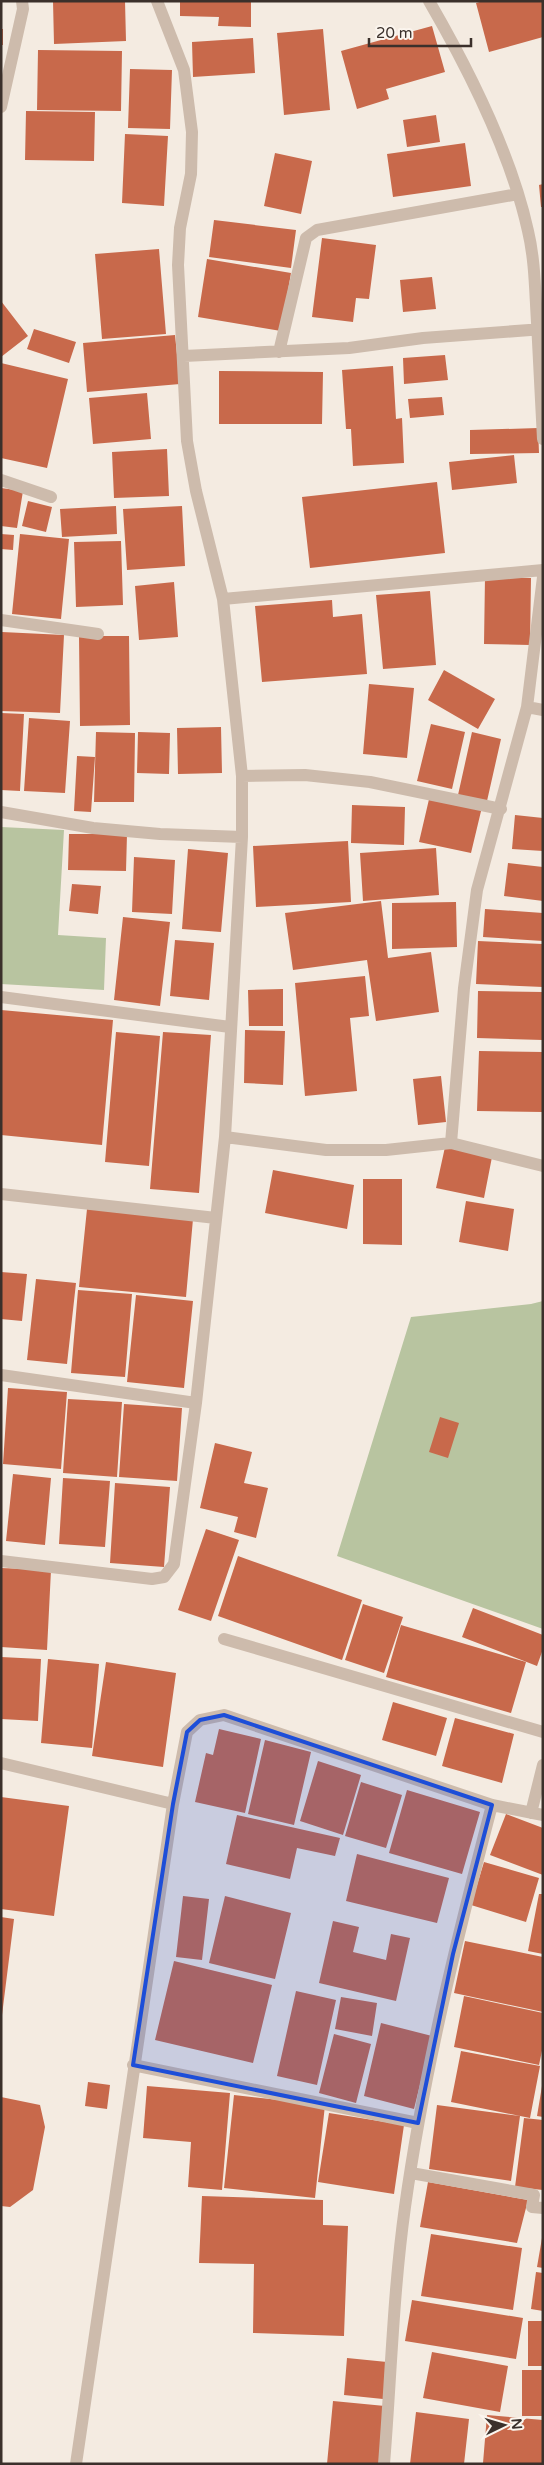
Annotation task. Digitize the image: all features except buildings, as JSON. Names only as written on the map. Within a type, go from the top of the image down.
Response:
[{"type":"street","points":[[1,107],[16,45],[22,1]]},
{"type":"street","points":[[1,1561],[152,1580],[164,1577],[170,1571],[176,1556],[196,1403],[216,1218],[224,1137],[242,837],[242,776],[223,599],[196,490],[187,441],[178,265],[180,228],[191,174],[192,132],[184,70],[157,1]]},
{"type":"street","points":[[429,1],[450,37],[490,121],[518,194],[528,232],[540,329],[543,439]]},
{"type":"street","points":[[279,352],[306,238],[317,230],[330,226],[518,194]]},
{"type":"street","points":[[184,356],[349,348],[423,338],[540,329]]},
{"type":"street","points":[[1,480],[51,497]]},
{"type":"street","points":[[223,599],[543,570]]},
{"type":"street","points":[[452,1143],[464,988],[477,890],[501,809],[527,707],[543,577]]},
{"type":"street","points":[[1,620],[98,634]]},
{"type":"street","points":[[527,707],[543,710]]},
{"type":"street","points":[[242,776],[305,775],[370,782],[501,809]]},
{"type":"street","points":[[1,812],[112,830],[242,837]]},
{"type":"street","points":[[1,997],[230,1027]]},
{"type":"street","points":[[224,1137],[326,1150],[386,1150],[452,1143],[543,1166]]},
{"type":"street","points":[[1,1194],[216,1218]]},
{"type":"street","points":[[1,1375],[196,1403]]},
{"type":"street","points":[[224,1639],[543,1732]]},
{"type":"street","points":[[76,2464],[172,1804],[187,1732],[200,1720],[224,1715],[492,1805],[537,1814],[543,1765]]},
{"type":"street","points":[[1,1763],[172,1804]]},
{"type":"street","points":[[384,2464],[396,2290],[418,2122],[453,1954],[492,1805]]},
{"type":"street","points":[[133,2065],[418,2122]]},
{"type":"street","points":[[411,2173],[534,2195],[532,2207],[543,2208]]},
{"type":"highlighted area","points":[[224,1715],[492,1805],[453,1954],[418,2123],[133,2065],[173,1804],[187,1732],[200,1720]]},
{"type":"green space","points":[[1,827],[64,830],[58,935],[106,938],[104,990],[1,984]]},
{"type":"green space","points":[[543,1301],[543,1629],[337,1556],[411,1317],[531,1304]]}]
